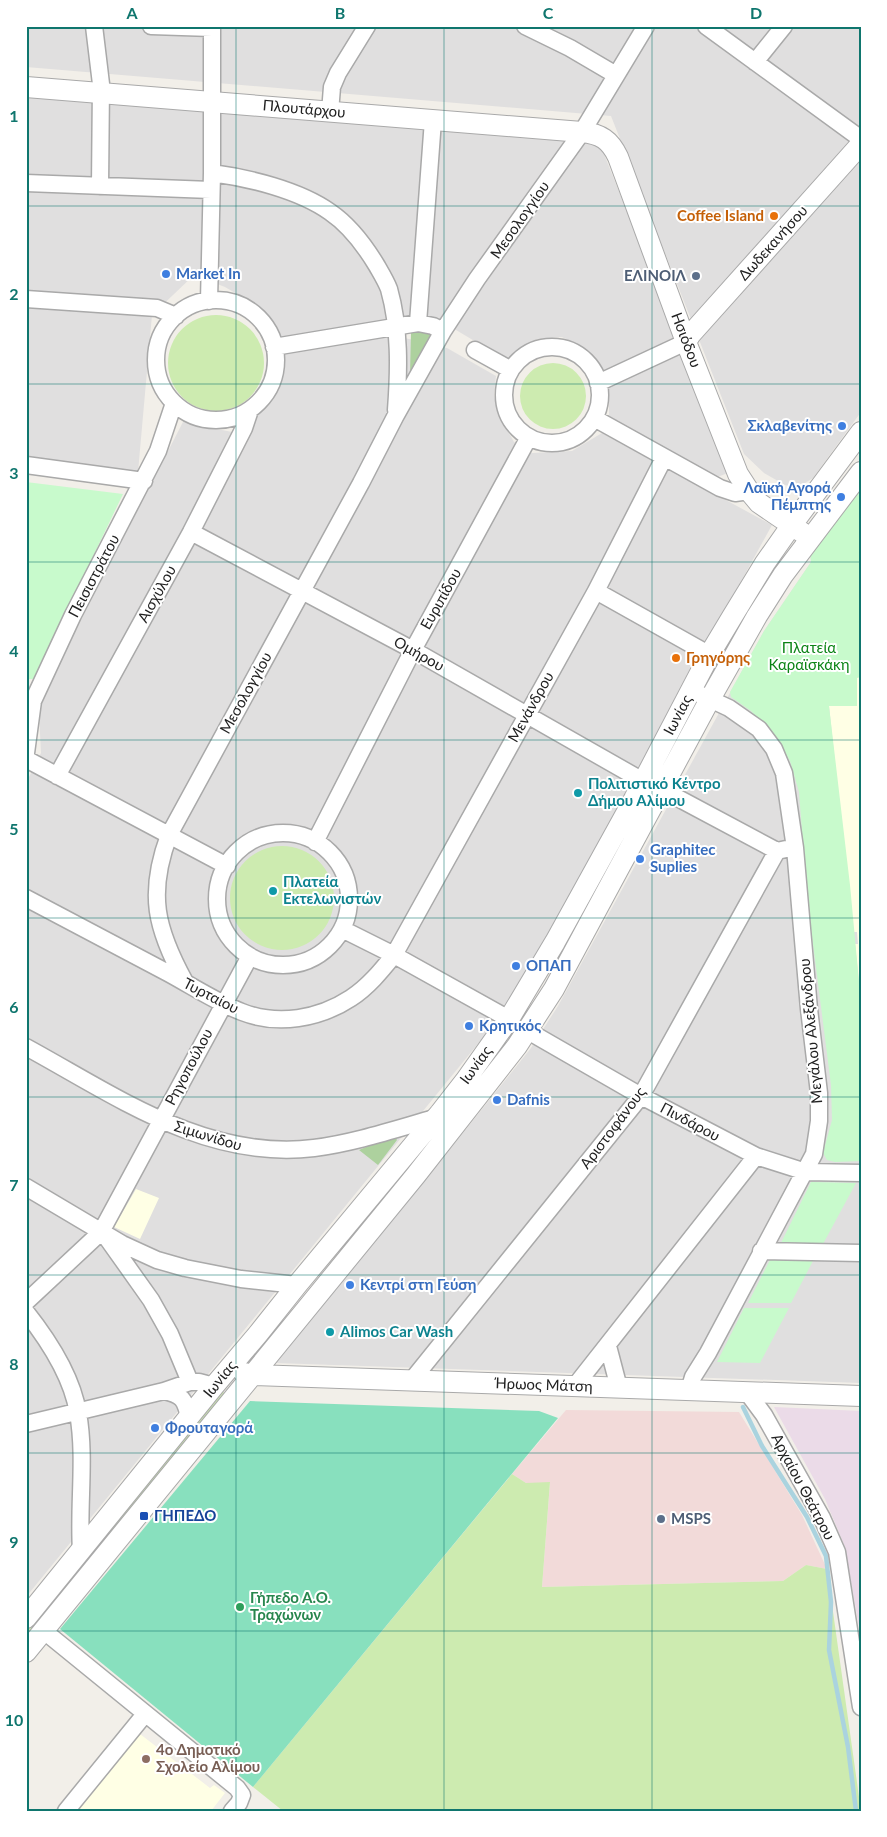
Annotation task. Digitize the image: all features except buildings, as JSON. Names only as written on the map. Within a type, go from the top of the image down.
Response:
[{"type":"street","points":[[94,26],[100,93],[100,186]]},
{"type":"street","points":[[151,26],[212,27],[212,190],[209,301]]},
{"type":"street","points":[[330,112],[332,87],[338,73],[366,26]]},
{"type":"street","points":[[525,26],[570,48],[616,75]]},
{"type":"street","name":"Μεσολογγίου","points":[[185,982],[172,958],[164,936],[158,916],[156,899],[161,855],[169,835],[443,331],[582,132],[646,26]]},
{"type":"street","points":[[706,26],[861,139]]},
{"type":"street","points":[[755,62],[784,26]]},
{"type":"street","name":"Πλουτάρχου","points":[[26,87],[582,132]]},
{"type":"street","points":[[418,324],[433,120]]},
{"type":"street","name":"Ησιόδου","points":[[582,132],[602,136],[614,149],[686,342],[738,474],[759,502],[811,538]]},
{"type":"street","name":"Δωδεκανήσου","points":[[686,342],[691,334],[861,144]]},
{"type":"street","name":"Μεσολογγίου","points":[[212,173],[277,188],[307,200],[330,212],[363,243],[388,288],[397,327],[398,386],[396,415]]},
{"type":"street","points":[[26,183],[212,190]]},
{"type":"street","points":[[26,299],[158,308],[176,316]]},
{"type":"street","points":[[209,301],[229,302],[247,309],[264,326],[270,336],[274,347],[276,364],[272,381],[264,396],[250,410],[233,417],[212,420],[188,413],[174,403],[160,382],[156,359],[162,335],[176,316],[190,306],[209,301]]},
{"type":"street","points":[[274,347],[418,324],[433,326],[443,331]]},
{"type":"street","points":[[598,383],[686,342]]},
{"type":"street","points":[[557,347],[572,352],[584,359],[598,383],[600,399],[594,418],[582,432],[565,441],[550,443],[529,437],[512,422],[506,407],[504,388],[511,370],[518,361],[531,352],[545,348],[557,347]]},
{"type":"street","points":[[475,350],[511,370]]},
{"type":"street","name":"Πεισιστράτου","points":[[26,753],[33,701],[32,689],[144,481],[158,451],[174,403]]},
{"type":"street","name":"Αισχύλου","points":[[57,776],[191,532],[244,428],[250,410]]},
{"type":"street","points":[[594,418],[664,458],[730,492],[741,493],[749,491]]},
{"type":"street","name":"Ιωνίας","points":[[26,1618],[465,1081],[509,1020],[643,781],[710,654],[765,563],[861,432]]},
{"type":"street","name":"Ευριπίδου","points":[[315,842],[413,650],[529,437]]},
{"type":"street","name":"Μενάνδρου","points":[[394,955],[596,591],[664,458]]},
{"type":"street","points":[[26,465],[144,481]]},
{"type":"street","name":"Ιωνίας","points":[[26,1652],[467,1112],[528,1031],[552,992],[710,699],[778,583],[861,472]]},
{"type":"street","name":"Ομήρου","points":[[191,532],[413,650],[643,781]]},
{"type":"street","points":[[596,591],[710,654]]},
{"type":"street","name":"Μεγάλου Αλεξάνδρου","points":[[688,697],[699,694],[729,708],[759,729],[774,748],[780,760],[786,780],[795,848],[809,1009],[819,1093],[819,1121],[814,1154],[708,1353],[693,1377],[689,1390]]},
{"type":"street","points":[[26,759],[226,866]]},
{"type":"street","points":[[661,789],[777,850],[795,848]]},
{"type":"street","points":[[287,834],[315,842],[332,857],[344,876],[348,903],[342,929],[332,943],[324,950],[302,962],[277,965],[263,962],[250,956],[230,938],[218,914],[218,887],[226,866],[243,847],[266,836],[287,834]]},
{"type":"street","name":"Αριστοφάνους","points":[[412,1380],[641,1096],[777,850]]},
{"type":"street","name":"Τυρταίου","points":[[26,898],[223,1004],[244,1013],[262,1017],[295,1019],[338,1005],[352,998],[381,972],[394,955]]},
{"type":"street","points":[[342,929],[394,955],[509,1020]]},
{"type":"street","name":"Ρηγοπούλου","points":[[26,1302],[102,1233],[250,956]]},
{"type":"street","name":"Πινδάρου","points":[[528,1031],[641,1096],[756,1156],[806,1172],[861,1173]]},
{"type":"street","name":"Σιμωνίδου","points":[[26,1047],[161,1121],[222,1143],[250,1148],[285,1150],[314,1148],[353,1140],[435,1118]]},
{"type":"street","points":[[575,1386],[756,1156]]},
{"type":"street","points":[[26,1187],[134,1251],[157,1260],[185,1268],[242,1279],[297,1285]]},
{"type":"street","points":[[102,1233],[151,1300],[170,1334],[190,1382]]},
{"type":"street","points":[[761,1251],[861,1253]]},
{"type":"street","points":[[26,1312],[62,1366],[78,1412],[82,1444],[81,1550]]},
{"type":"street","points":[[608,1346],[619,1388]]},
{"type":"street","name":"Ήρωος Μάτση","points":[[228,1369],[253,1375],[861,1396]]},
{"type":"street","points":[[26,1424],[164,1391],[190,1382],[214,1386]]},
{"type":"street","points":[[164,1391],[177,1394],[184,1400],[189,1417]]},
{"type":"street","name":"Αρχαίου Θεάτρου","points":[[747,1392],[764,1415],[822,1518],[837,1552],[861,1707]]},
{"type":"street","points":[[44,1631],[237,1788],[242,1795],[239,1803],[232,1811]]},
{"type":"street","points":[[66,1811],[145,1714]]},
{"type":"shaded area","points":[[26,26],[861,26],[861,412],[813,478],[797,488],[785,485],[764,473],[744,454],[611,116],[26,67]]},
{"type":"shaded area","points":[[26,94],[588,139],[602,149],[731,472],[717,477],[609,419],[609,391],[598,362],[584,348],[562,337],[537,339],[521,348],[508,361],[451,327],[282,340],[276,327],[259,307],[225,287],[194,275],[152,315],[138,472],[26,457]]},
{"type":"shaded area","points":[[392,335],[447,348],[496,376],[494,395],[499,415],[514,442],[532,453],[572,451],[602,433],[772,525],[547,936],[499,1018],[26,1597],[26,783],[41,753],[39,714],[45,690],[183,422],[232,432],[262,411],[282,381],[285,352]]},
{"type":"shaded area","points":[[861,484],[861,1383],[275,1363],[531,1048],[558,1006],[764,631],[811,562],[810,553]]},
{"type":"shaded area","points":[[857,677],[861,677],[861,1003],[855,944],[858,944],[857,932],[853,932],[829,706],[857,706]]},
{"type":"shaded area","points":[[136,1189],[159,1198],[140,1239],[114,1227]]},
{"type":"shaded area","points":[[774,1407],[861,1411],[861,1639],[845,1547],[825,1499]]},
{"type":"shaded area","points":[[566,1410],[739,1412],[802,1515],[827,1569],[806,1565],[783,1581],[542,1587],[550,1483],[526,1483],[512,1474]]},
{"type":"shaded area","name":"4ο Δημοτικό Σχολείο Αλίμου","points":[[140,1734],[210,1788],[214,1785],[225,1793],[211,1811],[77,1811]]},
{"type":"green space","points":[[216,315],[235,318],[250,329],[261,344],[264,363],[261,382],[250,397],[235,408],[216,411],[197,408],[182,397],[171,382],[168,363],[171,344],[182,329],[197,318]]},
{"type":"green space","points":[[429,330],[431,335],[410,375],[411,332]]},
{"type":"green space","points":[[553,363],[565,366],[576,373],[583,384],[586,396],[583,408],[576,419],[565,426],[553,429],[541,426],[530,419],[523,408],[520,396],[523,384],[530,373],[541,366]]},
{"type":"green space","points":[[26,482],[123,494],[34,679],[26,679]]},
{"type":"green space","name":"Πλατεία Καραϊσκάκη","points":[[861,484],[861,677],[857,678],[857,706],[829,706],[850,885],[861,1003],[861,1161],[835,1162],[827,1160],[823,1153],[832,1120],[831,1085],[807,897],[799,792],[790,761],[775,736],[751,711],[731,697],[730,692],[764,631],[811,562],[810,553]]},
{"type":"green space","name":"Πλατεία Εκτελωνιστών","points":[[282,846],[302,850],[319,861],[330,878],[334,898],[330,918],[319,935],[302,946],[282,950],[262,946],[245,935],[234,918],[230,898],[234,878],[245,861],[262,850]]},
{"type":"green space","points":[[393,1136],[397,1140],[378,1165],[359,1150]]},
{"type":"green space","points":[[811,1182],[856,1183],[823,1244],[781,1243]]},
{"type":"green space","points":[[771,1258],[814,1259],[791,1303],[748,1303]]},
{"type":"green space","points":[[744,1308],[789,1308],[760,1363],[717,1362]]},
{"type":"green space","points":[[223,1392],[229,1396],[26,1642],[26,1631]]},
{"type":"green space","name":"Γήπεδο Α.Ο. Τραχώνων","points":[[250,1401],[539,1411],[558,1418],[253,1787],[60,1629]]},
{"type":"green space","points":[[512,1474],[526,1483],[550,1482],[542,1587],[783,1581],[806,1565],[827,1569],[861,1811],[283,1811],[253,1787]]},
{"type":"waterway","points":[[743,1407],[762,1446],[807,1517],[826,1556],[831,1602],[829,1650],[848,1747],[856,1811]]},
{"type":"place","name":"Coffee Island","points":[[774,216]]},
{"type":"place","name":"Market In","points":[[166,274]]},
{"type":"place","name":"ΕΛΙΝΟΙΛ","points":[[696,276]]},
{"type":"place","name":"Σκλαβενίτης","points":[[842,426]]},
{"type":"place","name":"Λαϊκή Αγορά Πέμπτης","points":[[841,497]]},
{"type":"place","name":"Γρηγόρης","points":[[676,658]]},
{"type":"place","name":"Πολιτιστικό Κέντρο Δήμου Αλίμου","points":[[578,793]]},
{"type":"place","name":"Graphitec Suplies","points":[[640,859]]},
{"type":"place","name":"Πλατεία Εκτελωνιστών","points":[[273,891]]},
{"type":"place","name":"ΟΠΑΠ","points":[[516,966]]},
{"type":"place","name":"Κρητικός","points":[[469,1026]]},
{"type":"place","name":"Dafnis","points":[[497,1100]]},
{"type":"place","name":"Κεντρί στη Γεύση","points":[[350,1285]]},
{"type":"place","name":"Alimos Car Wash","points":[[330,1332]]},
{"type":"place","name":"Φρουταγορά","points":[[155,1428]]},
{"type":"place","name":"ΓΗΠΕΔΟ","points":[[144,1516]]},
{"type":"place","name":"MSPS","points":[[661,1519]]},
{"type":"place","name":"Γήπεδο Α.Ο. Τραχώνων","points":[[240,1607]]},
{"type":"place","name":"4ο Δημοτικό Σχολείο Αλίμου","points":[[146,1759]]}]
